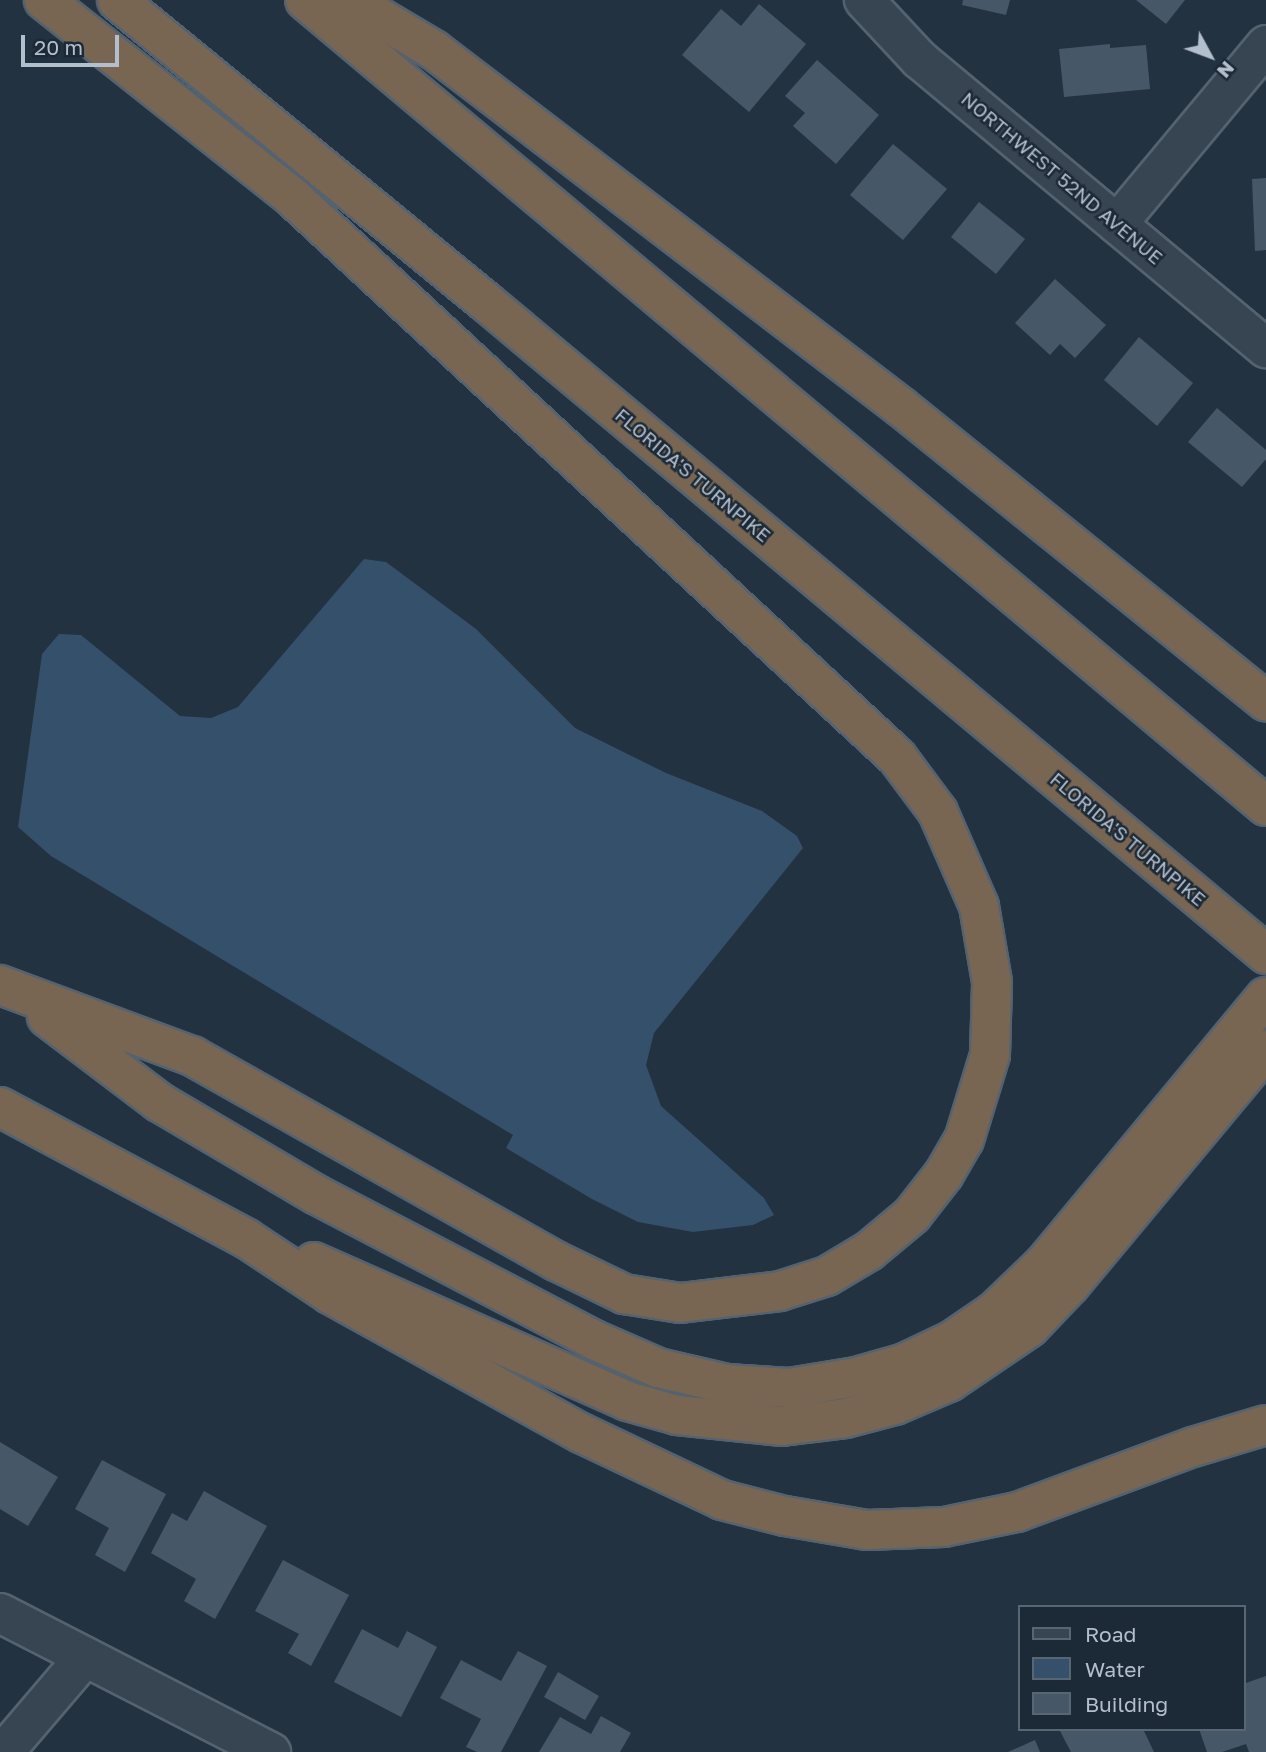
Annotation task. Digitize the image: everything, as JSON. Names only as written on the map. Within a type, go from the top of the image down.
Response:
[{"type":"highway","points":[[9,990],[192,1056],[556,1261],[624,1294],[680,1303],[780,1291],[827,1276],[869,1251],[912,1215],[944,1174],[964,1140],[990,1055],[992,982],[979,906],[937,812],[897,757],[290,195],[44,0]]},
{"type":"highway","name":"FLORIDA'S TURNPIKE","points":[[117,0],[444,268],[1266,954]]},
{"type":"highway","points":[[305,0],[1266,806]]},
{"type":"highway","points":[[350,0],[434,50],[748,293],[901,407],[1266,702]]},
{"type":"highway","points":[[9,990],[159,1102],[317,1195],[594,1340],[658,1368],[727,1384],[789,1388],[856,1377],[905,1363],[953,1340],[995,1311],[1044,1265],[1220,1080],[1266,1050]]},
{"type":"highway","points":[[247,1239],[341,1271],[627,1401],[677,1415],[782,1426],[846,1418],[895,1405],[949,1382],[1030,1327],[1070,1285],[1220,1080],[1266,997]]},
{"type":"highway","points":[[0,1107],[247,1239],[330,1294],[580,1433],[722,1500],[785,1516],[867,1530],[944,1527],[1017,1512],[1193,1447],[1266,1425]]},
{"type":"street","name":"NORTHWEST 52ND AVENUE","points":[[864,0],[919,58],[1266,348]]},
{"type":"street","points":[[1117,224],[1266,45]]},
{"type":"street","points":[[0,1613],[271,1752]]},
{"type":"street","points":[[4,1752],[85,1657]]},
{"type":"water","points":[[364,559],[386,562],[476,629],[575,728],[666,773],[762,811],[797,836],[803,848],[654,1033],[646,1065],[661,1106],[764,1198],[774,1215],[753,1225],[693,1232],[638,1222],[592,1199],[506,1148],[513,1135],[51,856],[18,827],[42,654],[59,634],[81,635],[180,716],[211,718],[238,707]]},
{"type":"building","points":[[963,0],[1010,0],[1006,15],[962,5]]},
{"type":"building","points":[[1136,0],[1185,0],[1166,24]]},
{"type":"building","points":[[759,4],[806,44],[749,112],[682,55],[721,9],[741,26]]},
{"type":"building","points":[[1110,44],[1110,48],[1146,45],[1150,89],[1064,97],[1059,49]]},
{"type":"building","points":[[817,60],[879,115],[836,164],[793,126],[805,113],[785,96]]},
{"type":"building","points":[[893,144],[947,189],[903,240],[850,195]]},
{"type":"building","points":[[1266,178],[1266,250],[1255,251],[1252,179]]},
{"type":"building","points":[[979,202],[1025,239],[996,274],[951,237]]},
{"type":"building","points":[[1055,279],[1106,325],[1075,358],[1060,344],[1050,355],[1015,323]]},
{"type":"building","points":[[1139,337],[1193,383],[1157,426],[1104,380]]},
{"type":"building","points":[[1217,408],[1266,450],[1266,459],[1242,487],[1188,442]]},
{"type":"building","points":[[0,1442],[58,1477],[28,1526],[0,1509]]},
{"type":"building","points":[[102,1460],[166,1494],[125,1572],[95,1555],[109,1528],[75,1509]]},
{"type":"building","points":[[204,1491],[267,1526],[215,1619],[184,1601],[196,1579],[151,1553],[172,1513],[187,1521]]},
{"type":"building","points":[[283,1560],[349,1595],[311,1666],[288,1653],[299,1634],[255,1611]]},
{"type":"building","points":[[362,1629],[398,1648],[407,1631],[437,1647],[401,1717],[334,1682]]},
{"type":"building","points":[[518,1651],[547,1666],[501,1752],[477,1752],[466,1747],[481,1719],[440,1698],[461,1660],[501,1681]]},
{"type":"building","points":[[558,1672],[599,1696],[585,1720],[544,1697]]},
{"type":"building","points":[[1266,1676],[1266,1752],[1249,1752],[1246,1744],[1222,1752],[1207,1752],[1200,1731],[1245,1731],[1245,1683]]},
{"type":"building","points":[[601,1716],[631,1733],[620,1752],[539,1752],[560,1717],[591,1734]]},
{"type":"building","points":[[1060,1731],[1144,1731],[1154,1752],[1071,1752]]},
{"type":"building","points":[[1035,1740],[1040,1752],[1008,1752]]}]
